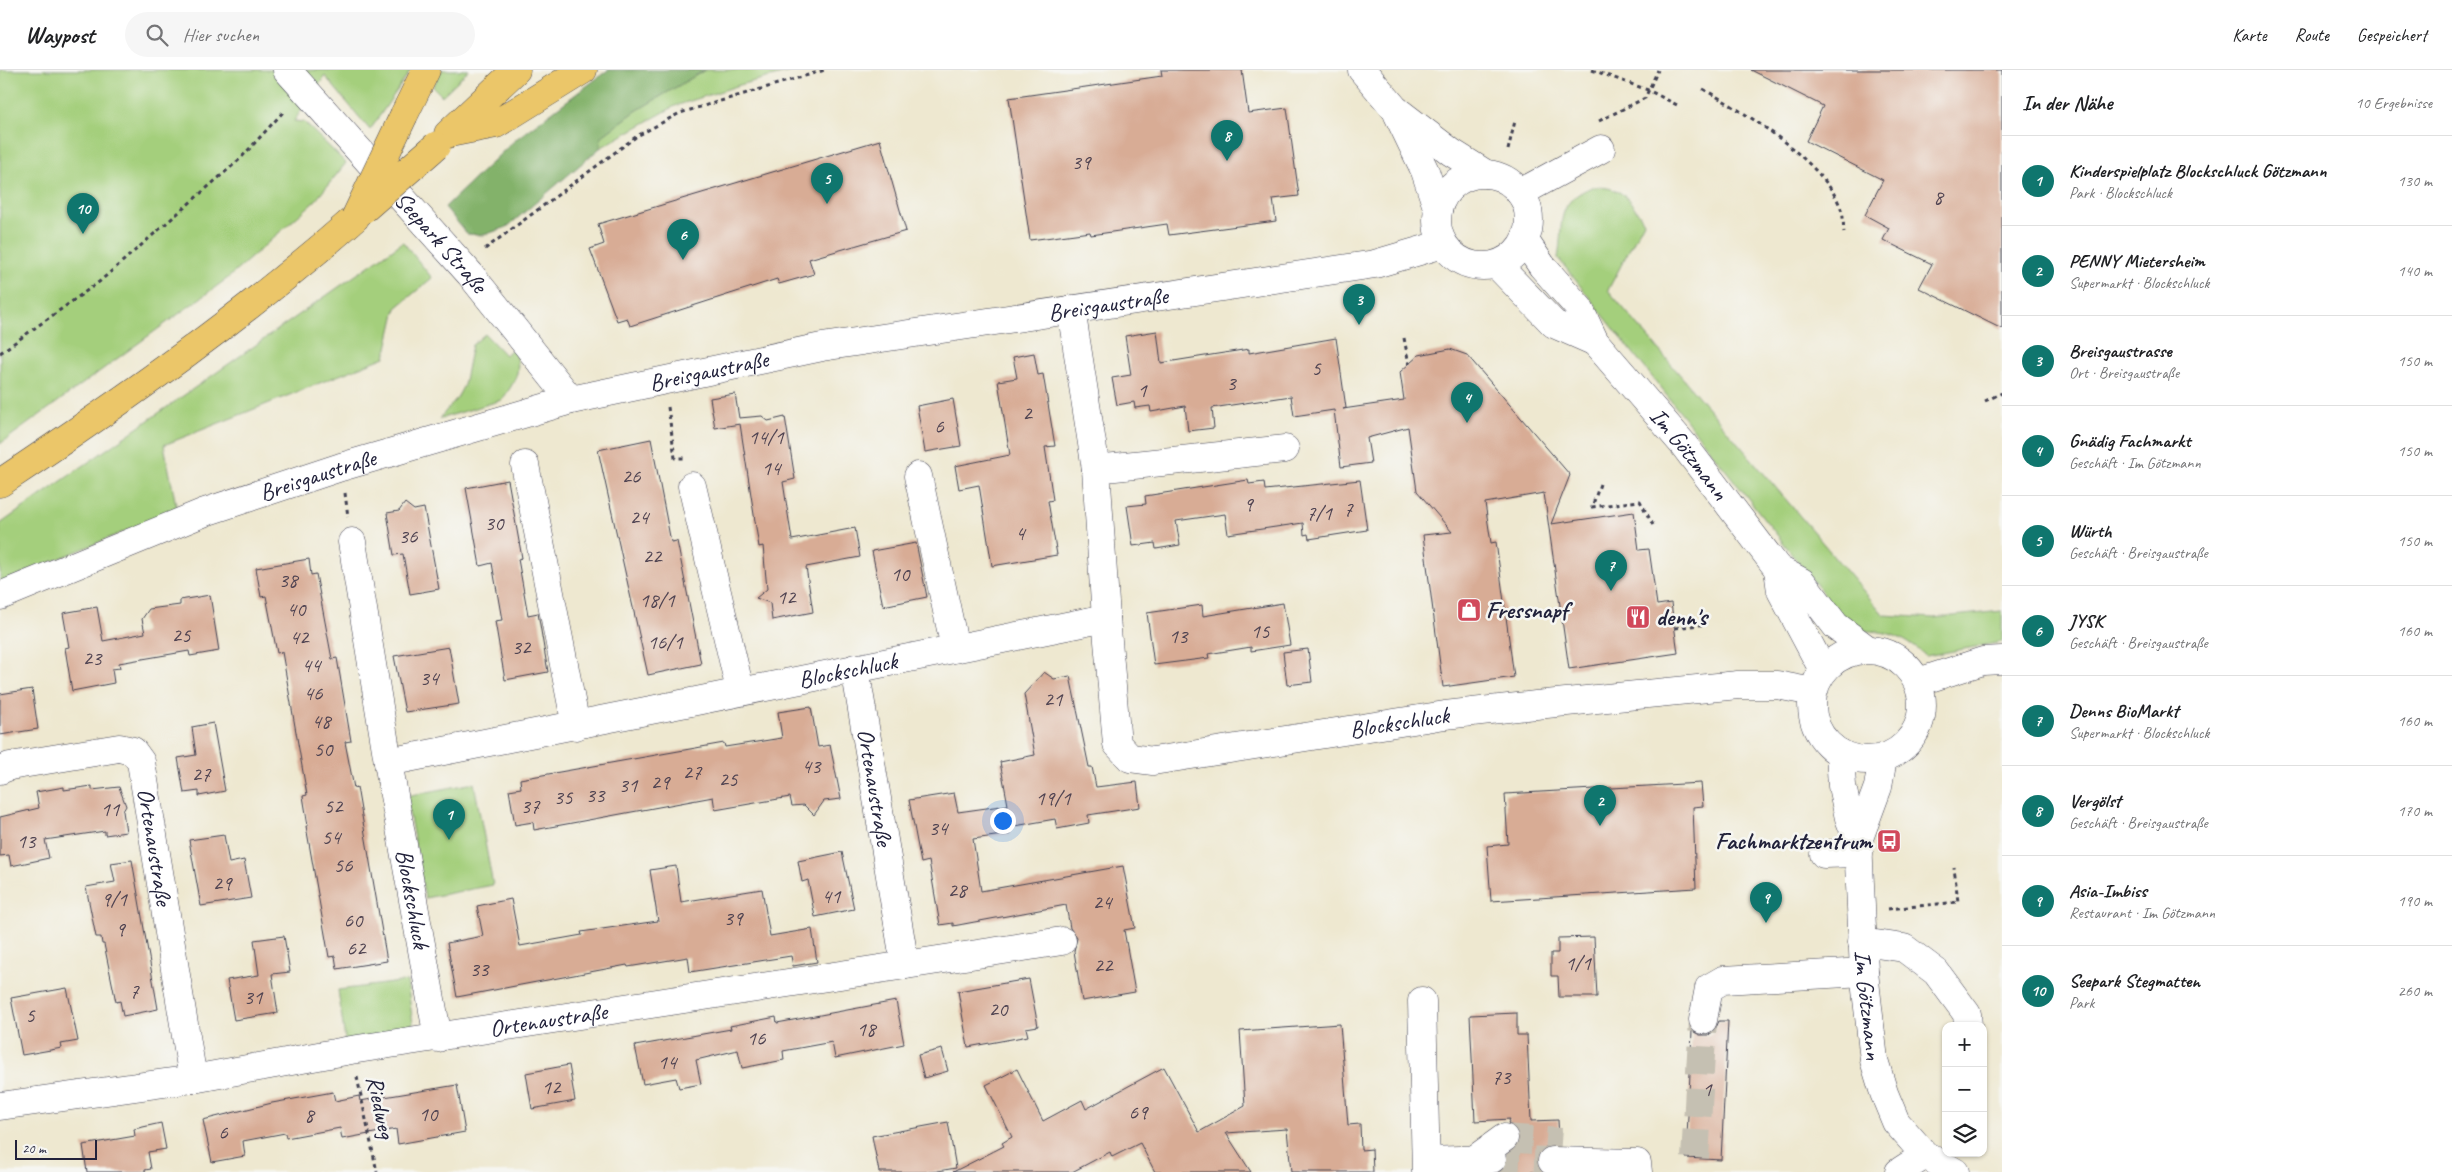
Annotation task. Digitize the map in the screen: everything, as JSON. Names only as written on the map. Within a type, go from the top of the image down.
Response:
[{"type":"main road","points":[[348,224],[426,70]]},
{"type":"main road","points":[[0,483],[90,423],[278,285],[443,140],[516,70]]},
{"type":"main road","points":[[443,140],[496,124],[584,70]]},
{"type":"street","points":[[1362,70],[1395,110],[1451,152],[1486,174],[1499,177],[1511,183],[1520,193],[1526,204],[1529,216],[1525,241],[1518,252],[1497,265],[1482,267],[1466,264],[1453,256],[1443,244],[1436,222],[1438,210],[1450,187],[1467,178],[1486,174]]},
{"type":"street","name":"Seepark Straße","points":[[302,76],[462,266],[571,400]]},
{"type":"street","points":[[1395,110],[1425,172],[1438,210]]},
{"type":"street","points":[[1520,193],[1597,136]]},
{"type":"street","name":"Im Götzmann","points":[[1525,241],[1542,266],[1579,308],[1594,342],[1683,444],[1778,569],[1802,582],[1836,626],[1867,649]]},
{"type":"street","name":"Breisgaustraße","points":[[0,596],[205,512],[341,468],[571,400],[822,347],[1375,264],[1443,244]]},
{"type":"street","name":"Im Götzmann","points":[[1497,265],[1554,324],[1594,342]]},
{"type":"street","name":"Blockschluck","points":[[1071,309],[1096,469],[1117,744],[1130,758],[1153,761],[1445,715],[1738,685],[1777,685],[1818,681]]},
{"type":"street","points":[[1096,469],[1285,450]]},
{"type":"street","points":[[525,465],[576,726]]},
{"type":"street","points":[[918,476],[955,648]]},
{"type":"street","points":[[692,486],[740,690]]},
{"type":"street","name":"Blockschluck","points":[[352,542],[388,762],[438,1038]]},
{"type":"street","name":"Im Götzmann","points":[[1778,569],[1781,591],[1818,681]]},
{"type":"street","name":"Blockschluck","points":[[388,762],[576,726],[740,690],[1106,618]]},
{"type":"street","name":"Im Götzmann","points":[[1867,649],[1883,651],[1897,658],[1910,668],[1918,682],[1922,697],[1922,713],[1918,728],[1909,742],[1897,752],[1883,758],[1868,761],[1840,753],[1826,742],[1816,727],[1811,710],[1818,681],[1843,655],[1867,649]]},
{"type":"street","points":[[1918,682],[1983,661],[2002,660]]},
{"type":"street","name":"Ortenaustraße","points":[[855,668],[904,966]]},
{"type":"street","name":"Ortenaustraße","points":[[0,770],[10,766],[119,748],[132,751],[141,762],[193,1079]]},
{"type":"street","name":"Im Götzmann","points":[[1840,753],[1842,786],[1849,818],[1859,847],[1864,972],[1874,1060],[1884,1093],[1896,1122],[1943,1161]]},
{"type":"street","name":"Im Götzmann","points":[[1859,847],[1878,787],[1883,758]]},
{"type":"street","points":[[1824,854],[1859,847]]},
{"type":"street","name":"Ortenaustraße","points":[[0,1106],[193,1079],[351,1050],[904,966],[1062,940]]},
{"type":"street","points":[[1862,942],[1904,948],[1936,972],[1967,1014],[1968,1022]]},
{"type":"street","points":[[1702,1020],[1709,988],[1724,980],[1864,972]]},
{"type":"street","points":[[1422,1001],[1427,1167],[1490,1152]]},
{"type":"street","points":[[1563,1155],[1637,1163],[1638,1172]]},
{"type":"street","points":[[1899,1172],[1943,1161]]},
{"type":"path","points":[[462,266],[637,136],[680,113],[825,70]]},
{"type":"path","points":[[1592,70],[1648,90],[1677,105]]},
{"type":"path","points":[[1597,136],[1644,98],[1658,70]]},
{"type":"path","points":[[0,352],[114,270],[240,160],[302,76]]},
{"type":"path","points":[[1703,89],[1748,114],[1782,140],[1814,170],[1829,188],[1841,209],[1844,232]]},
{"type":"path","points":[[1508,150],[1515,121]]},
{"type":"path","points":[[1404,338],[1409,364]]},
{"type":"path","points":[[1985,401],[2002,393]]},
{"type":"path","points":[[666,399],[675,458],[690,457],[692,486]]},
{"type":"path","points":[[341,468],[352,542]]},
{"type":"path","points":[[1600,484],[1592,507],[1640,501],[1654,527]]},
{"type":"path","points":[[1675,628],[1707,624]]},
{"type":"path","points":[[1888,900],[1888,909],[1958,902],[1954,867]]},
{"type":"path","name":"Riedweg","points":[[351,1050],[377,1172]]},
{"type":"green space","points":[[0,70],[411,70],[370,130],[325,76],[294,121],[304,122],[346,163],[315,201],[228,278],[0,444]]},
{"type":"green space","points":[[441,70],[469,70],[442,96],[433,87]]},
{"type":"green space","points":[[608,70],[705,70],[636,111],[601,137],[600,148],[507,227],[484,235],[467,234],[445,207],[516,139]]},
{"type":"green space","points":[[705,70],[798,70],[743,84],[675,106],[600,148],[600,137],[636,111]]},
{"type":"green space","points":[[1592,187],[1611,189],[1624,196],[1644,222],[1608,290],[1884,615],[1934,618],[2002,611],[2002,642],[1926,656],[1900,638],[1892,635],[1875,631],[1853,631],[1558,258],[1561,224],[1566,207],[1580,193]]},
{"type":"green space","points":[[403,242],[432,278],[396,308],[385,357],[164,445],[177,510],[0,583],[0,524]]},
{"type":"green space","points":[[485,334],[505,355],[514,348],[517,356],[518,370],[514,381],[502,400],[439,419],[457,398],[464,385],[472,345]]},
{"type":"green space","points":[[474,783],[493,885],[425,898],[406,796]]},
{"type":"green space","points":[[407,981],[414,1031],[345,1040],[338,990]]},
{"type":"building","points":[[1161,70],[1242,70],[1248,113],[1287,108],[1299,196],[1273,199],[1276,221],[1169,235],[1167,224],[1091,235],[1090,232],[1030,240],[1009,98],[1162,76]]},
{"type":"building","points":[[1751,70],[2002,70],[2002,329],[1919,288],[1932,264],[1883,240],[1889,228],[1865,215],[1883,180],[1806,141],[1823,106]]},
{"type":"building","points":[[880,140],[906,231],[809,259],[814,274],[779,284],[777,279],[630,326],[627,318],[617,321],[590,249],[604,244],[598,224]]},
{"type":"building","points":[[1157,331],[1161,363],[1249,349],[1249,353],[1336,338],[1346,408],[1343,409],[1404,400],[1400,372],[1419,355],[1450,349],[1467,355],[1570,475],[1551,524],[1634,512],[1639,550],[1649,549],[1657,605],[1671,603],[1678,653],[1569,669],[1544,493],[1485,503],[1491,543],[1496,542],[1514,677],[1443,687],[1423,535],[1452,532],[1417,491],[1408,427],[1367,438],[1371,463],[1341,467],[1334,410],[1294,416],[1291,396],[1212,408],[1214,428],[1188,431],[1185,406],[1151,412],[1150,406],[1135,408],[1134,402],[1117,405],[1112,378],[1131,375],[1125,336]]},
{"type":"building","points":[[1034,353],[1038,375],[1043,374],[1055,446],[1045,447],[1053,500],[1048,501],[1057,555],[992,566],[979,485],[959,489],[955,466],[1010,455],[998,381],[1017,378],[1013,357]]},
{"type":"building","points":[[735,394],[739,418],[762,416],[768,421],[785,417],[795,479],[783,482],[792,540],[855,528],[860,557],[806,567],[813,612],[772,620],[770,603],[756,598],[767,589],[763,546],[759,547],[740,424],[715,428],[710,398]]},
{"type":"building","points":[[953,399],[961,446],[925,452],[917,406]]},
{"type":"building","points":[[651,439],[671,542],[677,541],[701,664],[648,675],[598,450]]},
{"type":"building","points":[[508,480],[522,558],[518,559],[528,615],[538,613],[548,672],[505,680],[495,621],[502,620],[492,563],[480,566],[466,488]]},
{"type":"building","points":[[1248,480],[1249,484],[1264,482],[1265,490],[1360,480],[1367,530],[1309,539],[1308,534],[1304,535],[1303,523],[1228,534],[1225,514],[1176,521],[1180,545],[1156,549],[1155,543],[1133,546],[1127,506],[1146,504],[1145,496]]},
{"type":"building","points":[[405,503],[414,510],[424,508],[439,589],[410,594],[403,554],[394,555],[387,513],[399,511]]},
{"type":"building","points":[[916,543],[927,597],[883,606],[872,551]]},
{"type":"building","points":[[309,559],[311,575],[316,574],[332,659],[337,658],[351,741],[345,742],[354,788],[357,787],[387,961],[337,969],[335,956],[329,957],[306,826],[308,826],[303,796],[307,795],[282,652],[277,653],[266,596],[261,597],[256,568]]},
{"type":"building","points":[[210,595],[219,651],[190,656],[189,651],[119,663],[120,668],[112,669],[114,683],[72,691],[65,648],[69,647],[63,613],[97,607],[103,641],[145,633],[142,619],[149,609],[180,605],[180,600]]},
{"type":"building","points":[[1283,603],[1290,645],[1251,651],[1251,647],[1208,654],[1209,658],[1154,665],[1147,613],[1202,605],[1203,616]]},
{"type":"building","points":[[449,647],[459,704],[405,712],[394,656]]},
{"type":"building","points":[[1308,649],[1312,682],[1287,685],[1283,652]]},
{"type":"building","points":[[1044,672],[1054,679],[1070,676],[1089,767],[1092,767],[1096,787],[1137,782],[1140,807],[1088,815],[1089,823],[1057,829],[1055,819],[1009,827],[1010,834],[973,839],[981,891],[1123,866],[1135,928],[1124,930],[1135,992],[1082,1001],[1074,951],[1077,938],[1070,928],[1066,905],[953,926],[953,923],[940,925],[929,861],[921,863],[909,800],[954,793],[958,812],[1008,805],[1000,762],[1035,755],[1024,694]]},
{"type":"building","points":[[32,689],[38,729],[0,735],[0,694]]},
{"type":"building","points":[[811,707],[818,747],[830,745],[841,799],[824,801],[814,815],[804,805],[792,806],[790,797],[715,810],[713,797],[534,830],[533,822],[515,825],[509,790],[521,788],[520,779],[724,743],[725,747],[782,738],[778,712]]},
{"type":"building","points":[[213,723],[225,791],[199,796],[199,791],[184,793],[178,758],[196,755],[192,727]]},
{"type":"building","points":[[1701,783],[1703,806],[1693,807],[1696,888],[1491,901],[1487,846],[1508,844],[1505,794]]},
{"type":"building","points":[[92,786],[92,790],[119,787],[126,806],[123,811],[126,832],[105,835],[105,831],[45,840],[49,858],[11,866],[9,855],[0,856],[0,817],[39,808],[36,792],[64,787],[64,790]]},
{"type":"building","points":[[224,835],[229,863],[244,860],[251,898],[201,906],[189,840]]},
{"type":"building","points":[[842,852],[854,909],[815,917],[808,880],[802,882],[798,861]]},
{"type":"building","points":[[132,860],[158,1009],[123,1016],[120,1001],[116,1002],[104,944],[102,944],[101,937],[96,937],[86,887],[115,882],[111,863]]},
{"type":"building","points":[[676,866],[681,902],[762,889],[770,936],[812,929],[817,962],[793,966],[791,956],[690,972],[688,957],[628,967],[627,965],[457,997],[447,943],[483,936],[477,906],[511,899],[520,946],[582,935],[581,932],[658,921],[650,870]]},
{"type":"building","points":[[284,936],[290,972],[272,974],[278,1013],[234,1020],[227,980],[259,975],[254,940]]},
{"type":"building","points":[[1594,937],[1597,997],[1559,997],[1558,976],[1551,976],[1551,953],[1558,953],[1558,938]]},
{"type":"building","points":[[1029,979],[1038,1026],[1026,1028],[1028,1036],[968,1047],[958,991]]},
{"type":"building","points":[[67,988],[78,1041],[61,1044],[62,1048],[22,1055],[11,998]]},
{"type":"building","points":[[896,1001],[904,1044],[835,1058],[832,1042],[783,1051],[784,1060],[742,1068],[738,1050],[696,1060],[701,1084],[679,1088],[676,1078],[643,1084],[635,1046],[731,1029],[730,1026],[776,1017],[777,1023]]},
{"type":"building","points":[[1517,1013],[1517,1035],[1527,1035],[1531,1121],[1558,1120],[1559,1140],[1557,1145],[1545,1147],[1538,1153],[1536,1161],[1542,1172],[1501,1172],[1506,1166],[1507,1155],[1518,1144],[1520,1137],[1517,1129],[1508,1123],[1510,1119],[1475,1121],[1470,1015]]},
{"type":"building","points":[[1719,1021],[1728,1021],[1721,1160],[1686,1158],[1692,1031],[1700,1035],[1709,1035],[1715,1030]]},
{"type":"building","points":[[1340,1024],[1348,1125],[1360,1124],[1361,1150],[1372,1149],[1373,1172],[1291,1172],[1287,1129],[1226,1133],[1251,1172],[1155,1172],[1140,1143],[1112,1157],[1110,1152],[1072,1172],[953,1172],[1004,1146],[1002,1143],[1012,1137],[986,1085],[1017,1069],[1043,1121],[1082,1100],[1086,1109],[1164,1067],[1199,1132],[1245,1106],[1240,1031]]},
{"type":"building","points":[[942,1049],[948,1071],[924,1078],[918,1055]]},
{"type":"building","points":[[569,1065],[575,1101],[532,1109],[526,1073]]},
{"type":"building","points":[[457,1085],[465,1132],[398,1144],[396,1129],[342,1139],[340,1128],[286,1138],[285,1133],[243,1141],[245,1156],[212,1162],[203,1120],[272,1103],[333,1092],[335,1101],[359,1096],[360,1101]]},
{"type":"building","points":[[948,1122],[956,1168],[932,1172],[879,1172],[872,1136]]},
{"type":"building","points":[[161,1123],[166,1149],[148,1152],[151,1169],[145,1170],[145,1172],[87,1172],[83,1145],[135,1136],[134,1129]]},
{"type":"tunnel","points":[[1695,1158],[1703,1020]]},
{"type":"tunnel","points":[[1504,1138],[1561,1142]]},
{"type":"tunnel","points":[[1492,1159],[1552,1161]]},
{"type":"place","name":"Vergölst","points":[[1227,161]]},
{"type":"place","name":"Würth","points":[[827,204]]},
{"type":"place","name":"Seepark Stegmatten","points":[[83,234]]},
{"type":"place","name":"JYSK","points":[[683,260]]},
{"type":"place","name":"Breisgaustrasse","points":[[1359,325]]},
{"type":"place","name":"Gnädig Fachmarkt","points":[[1467,423]]},
{"type":"place","name":"Denns BioMarkt","points":[[1611,591]]},
{"type":"place","name":"Fressnapf","points":[[1469,610]]},
{"type":"place","name":"denn's","points":[[1638,617]]},
{"type":"place","name":"PENNY Mietersheim","points":[[1600,826]]},
{"type":"place","name":"Kinderspielplatz Blockschluck Götzmann","points":[[449,840]]},
{"type":"place","name":"Fachmarktzentrum","points":[[1889,841]]},
{"type":"place","name":"Asia-Imbiss","points":[[1766,923]]}]
